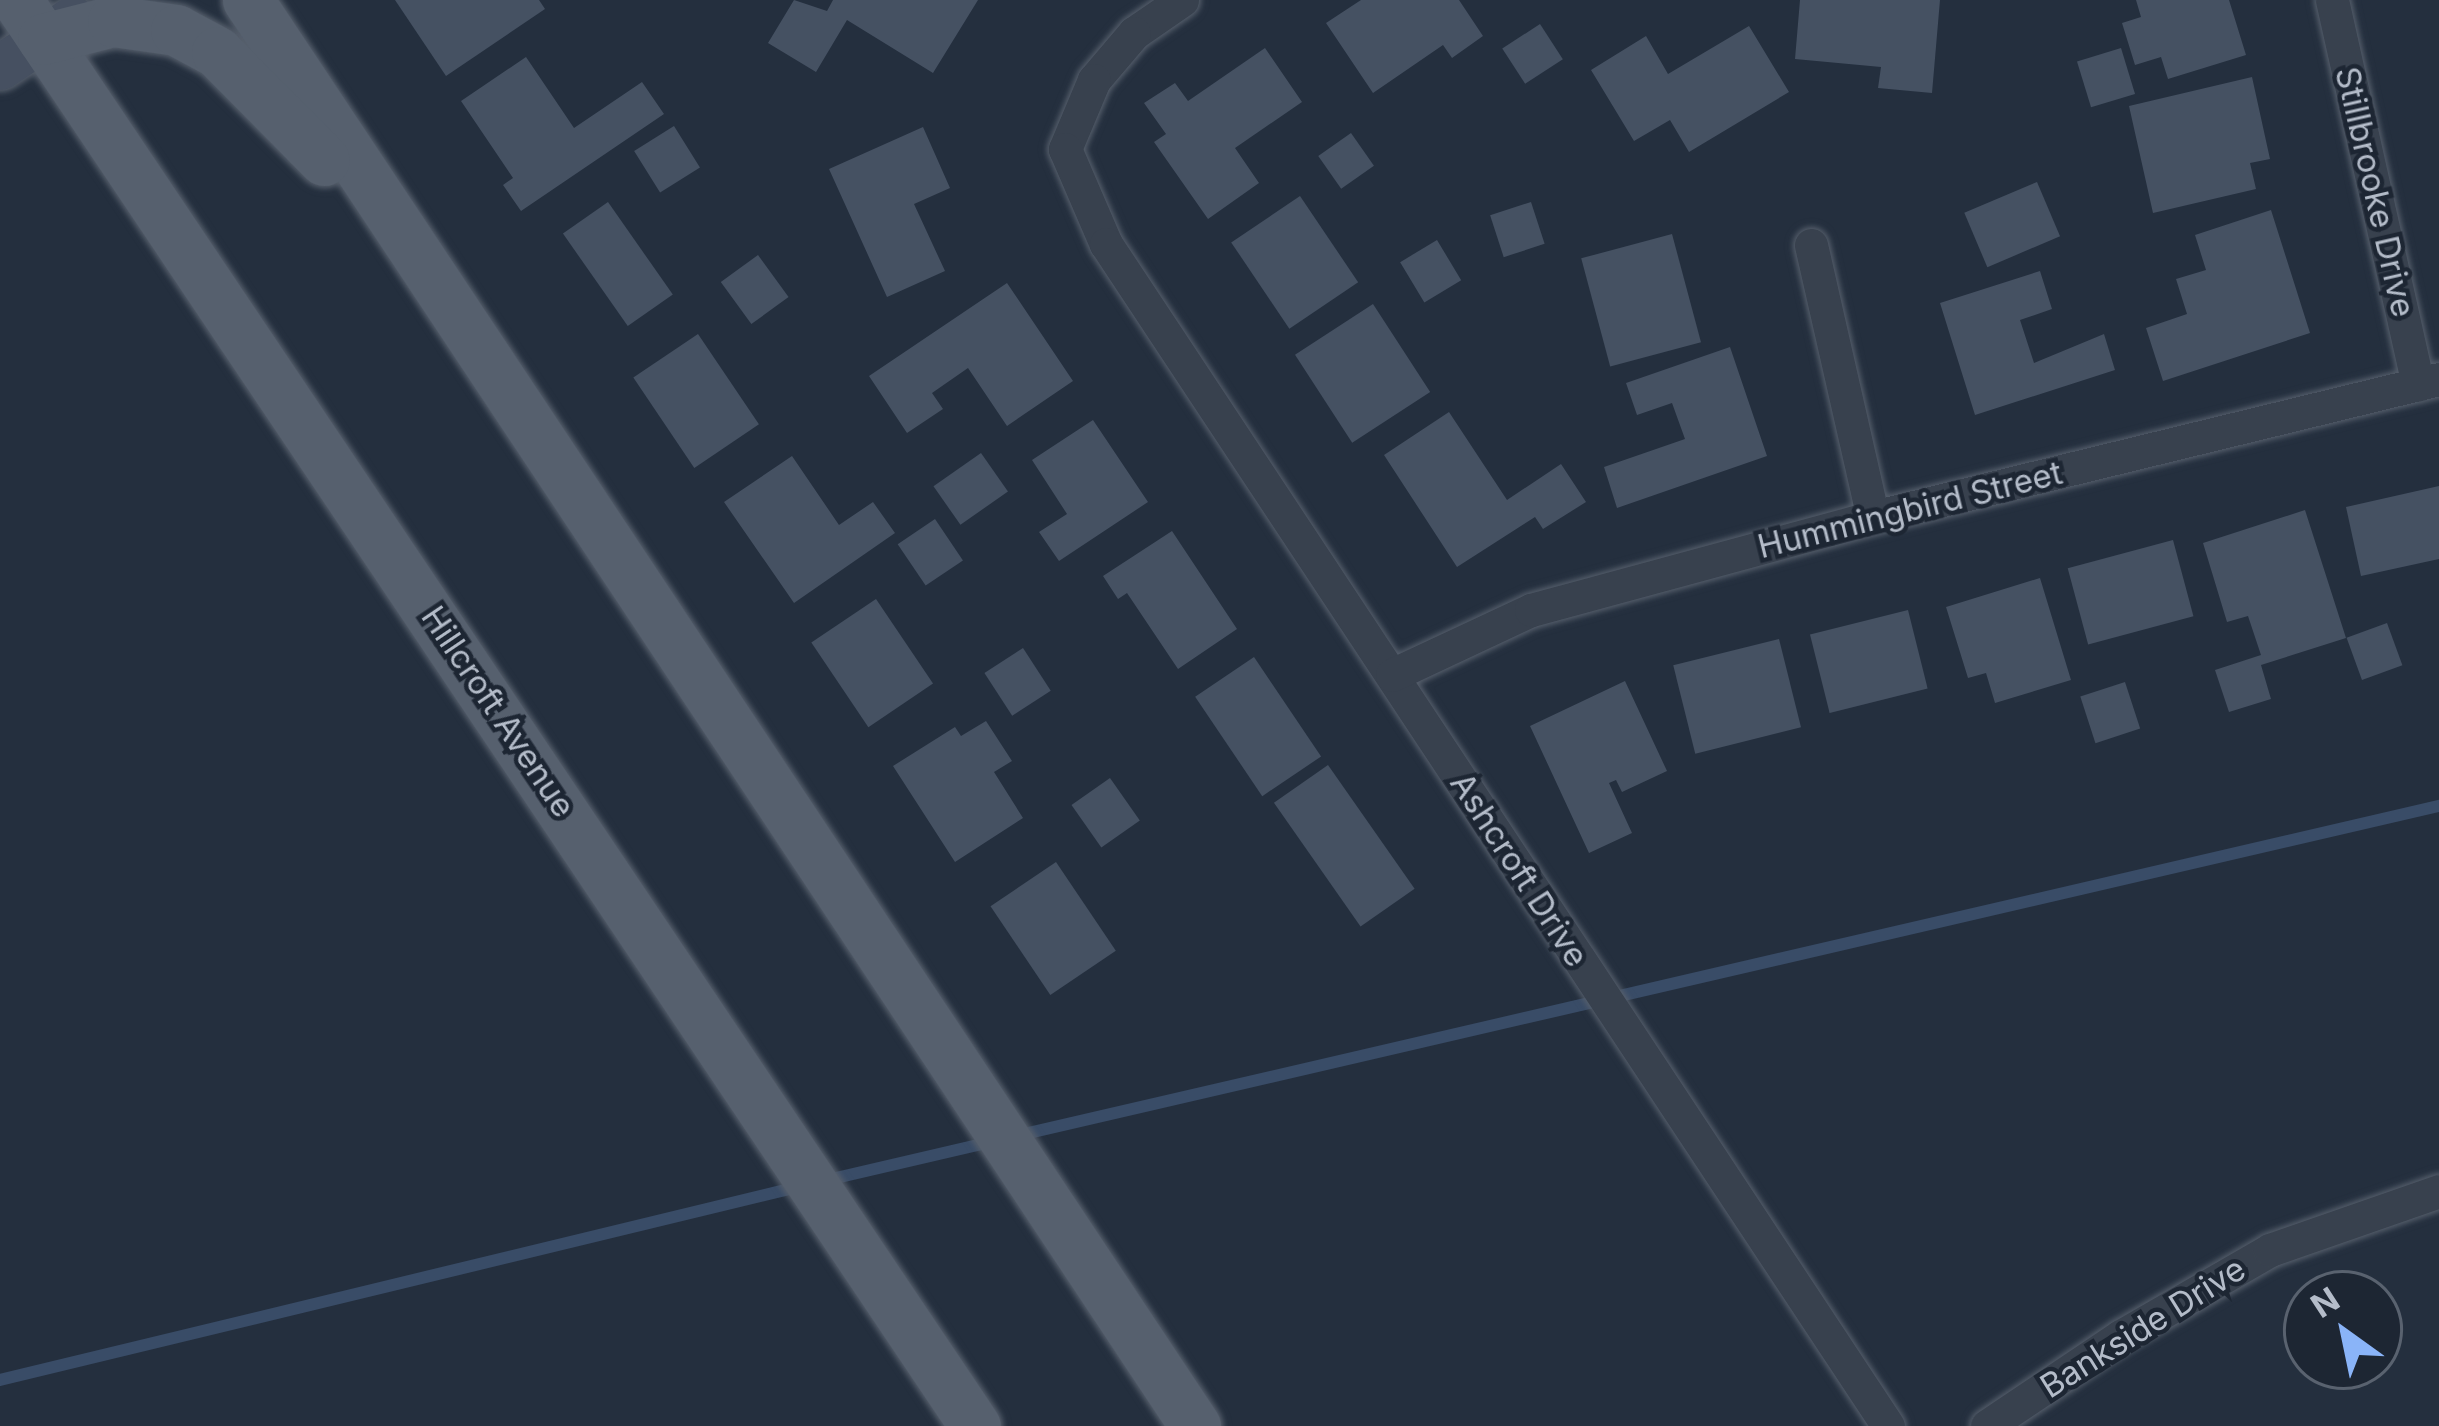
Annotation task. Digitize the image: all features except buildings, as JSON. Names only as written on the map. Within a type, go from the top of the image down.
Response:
[{"type":"main road","points":[[0,67],[30,19],[100,0]]},
{"type":"main road","points":[[248,0],[964,1086],[1195,1426]]},
{"type":"main road","points":[[30,19],[155,24],[217,52],[422,266]]},
{"type":"main road","name":"Hillcroft Avenue","points":[[30,19],[779,1127],[975,1426]]},
{"type":"street","name":"Ashcroft Drive","points":[[1182,0],[1134,33],[1094,80],[1065,149],[1106,244],[1546,908],[1642,1061],[1888,1426]]},
{"type":"street","name":"Stillbrooke Drive","points":[[2332,0],[2428,381]]},
{"type":"street","points":[[1810,245],[1873,517]]},
{"type":"street","name":"Hummingbird Street","points":[[1392,675],[1531,610],[1873,517],[2428,381]]},
{"type":"street","name":"Bankside Drive","points":[[1988,1426],[2121,1336],[2270,1250],[2439,1191]]},
{"type":"waterway","points":[[1016,1136],[2439,806]]},
{"type":"waterway","points":[[823,1181],[991,1142]]},
{"type":"waterway","points":[[0,1380],[798,1187]]}]
